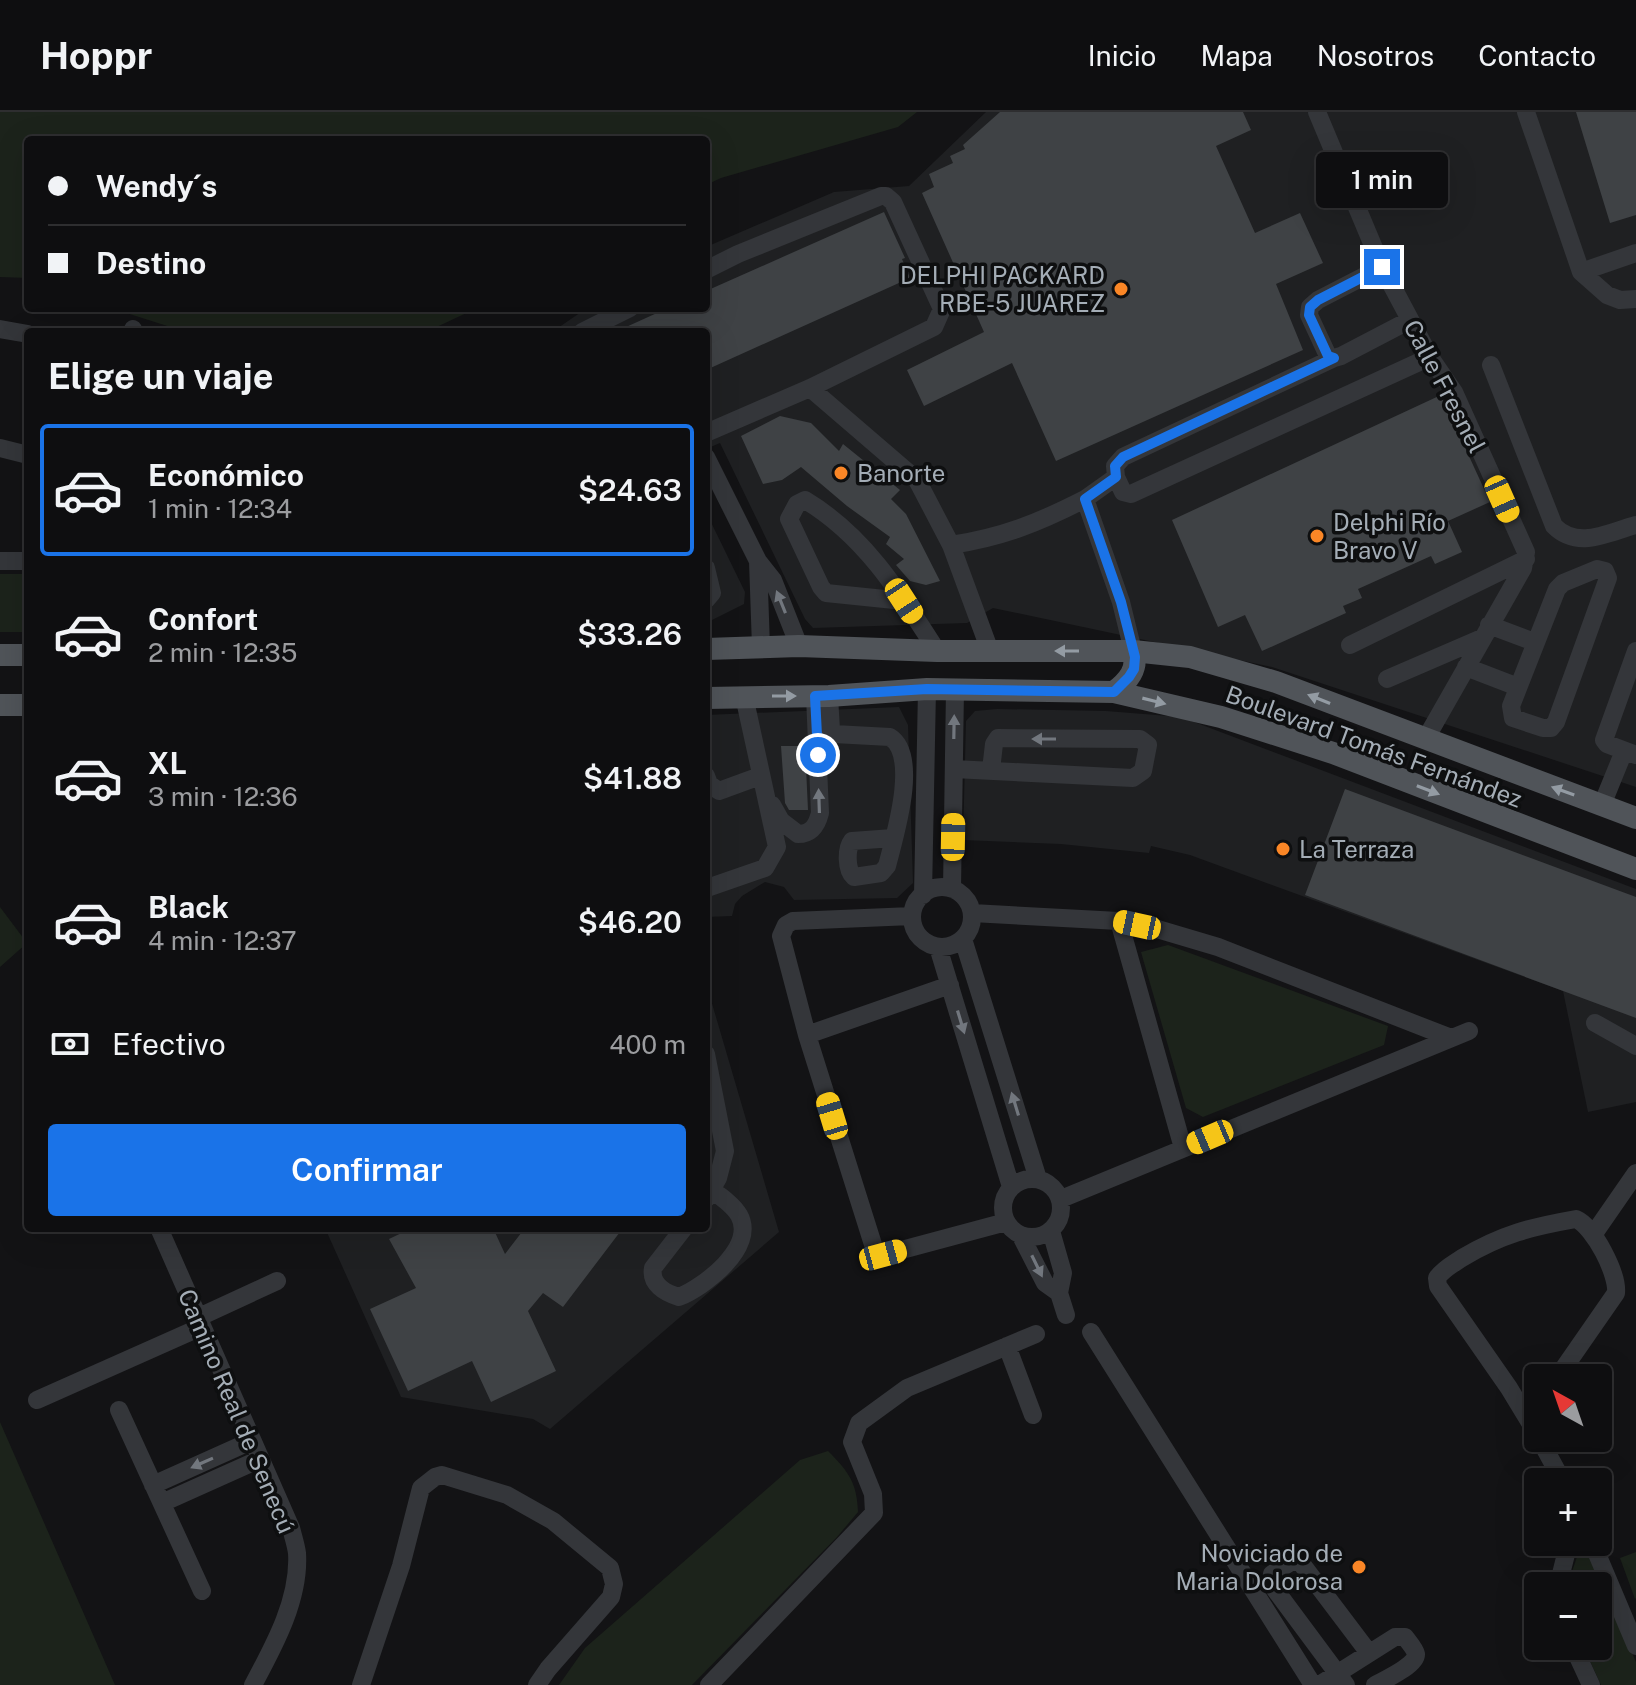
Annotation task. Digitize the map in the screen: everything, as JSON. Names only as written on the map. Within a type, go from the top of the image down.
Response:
[{"type":"main road","name":"Boulevard Tomás Fernández","points":[[710,649],[799,646],[937,651],[1133,651],[1190,657],[1262,678],[1636,818]]},
{"type":"main road","points":[[1114,692],[1134,669],[1133,651]]},
{"type":"main road","points":[[0,655],[24,655]]},
{"type":"main road","name":"Boulevard Tomás Fernández","points":[[710,698],[822,696],[927,689],[1114,692],[1221,717],[1333,753],[1636,869]]},
{"type":"main road","points":[[0,705],[24,705]]},
{"type":"street","name":"Calle Fresnel","points":[[1317,112],[1382,267],[1430,357],[1454,392],[1526,552],[1526,559]]},
{"type":"street","points":[[1526,112],[1581,272],[1607,295],[1620,300],[1636,299]]},
{"type":"street","points":[[710,268],[881,196],[890,199],[942,309],[934,327],[810,388],[710,431]]},
{"type":"street","points":[[1581,272],[1636,253]]},
{"type":"street","points":[[1334,358],[1328,356],[1309,315],[1310,307],[1382,267]]},
{"type":"street","points":[[590,328],[622,312]]},
{"type":"street","points":[[1410,320],[1123,457],[1115,466],[1123,492],[1131,494],[1430,357]]},
{"type":"street","points":[[0,329],[24,333]]},
{"type":"street","points":[[1491,365],[1554,526],[1563,535],[1582,540],[1636,525]]},
{"type":"street","points":[[810,388],[917,480],[951,545],[990,651]]},
{"type":"street","points":[[0,448],[24,454]]},
{"type":"street","points":[[710,465],[758,561],[773,580],[799,646]]},
{"type":"street","points":[[951,545],[994,538],[1050,517],[1085,499],[1116,477]]},
{"type":"street","points":[[1085,499],[1121,602],[1133,651]]},
{"type":"street","points":[[904,601],[826,593],[789,519],[797,504],[805,500],[853,535],[904,601],[937,651]]},
{"type":"street","points":[[1425,740],[1526,559]]},
{"type":"street","points":[[1350,645],[1526,559]]},
{"type":"street","points":[[0,561],[24,561]]},
{"type":"street","points":[[758,561],[761,647]]},
{"type":"street","points":[[1597,569],[1605,571],[1608,578],[1556,722],[1551,728],[1513,718],[1511,706],[1534,642],[1557,589],[1563,583],[1597,569]]},
{"type":"street","points":[[1387,679],[1485,632],[1534,642]]},
{"type":"street","points":[[1602,805],[1630,753],[1607,744],[1604,734],[1636,651]]},
{"type":"street","points":[[1466,667],[1518,687]]},
{"type":"street","points":[[923,895],[927,689]]},
{"type":"street","points":[[952,889],[955,689]]},
{"type":"street","points":[[710,887],[765,868],[777,847],[744,696]]},
{"type":"street","points":[[822,696],[834,734],[890,737],[897,743],[902,754],[902,805],[893,838]]},
{"type":"street","points":[[761,782],[781,821],[789,829],[804,834],[818,823],[822,696]]},
{"type":"street","points":[[954,769],[1133,778],[1143,771],[1148,745],[1140,739],[998,738],[994,744],[991,770]]},
{"type":"street","points":[[902,754],[926,753]]},
{"type":"street","points":[[710,785],[719,791],[761,782]]},
{"type":"street","points":[[925,798],[953,798]]},
{"type":"street","points":[[942,887],[952,889],[969,903],[972,923],[963,939],[954,945],[938,947],[917,934],[912,916],[923,895],[942,887]]},
{"type":"street","points":[[972,913],[1119,921],[1218,947],[1451,1038]]},
{"type":"street","points":[[912,916],[793,921],[786,925],[781,936],[807,1035],[874,1251],[883,1255],[1006,1222]]},
{"type":"street","points":[[1119,921],[1183,1148]]},
{"type":"street","points":[[963,939],[1038,1179]]},
{"type":"street","points":[[938,947],[1011,1187]]},
{"type":"street","points":[[807,1035],[950,985]]},
{"type":"street","points":[[1595,1023],[1636,1046]]},
{"type":"street","points":[[1061,1199],[1469,1031]]},
{"type":"street","points":[[710,1074],[725,1151],[710,1187]]},
{"type":"street","points":[[1593,1235],[1636,1173]]},
{"type":"street","points":[[1021,1236],[1032,1238],[1051,1231],[1061,1213],[1061,1199],[1048,1183],[1038,1179],[1019,1181],[1011,1187],[1002,1205],[1006,1222],[1021,1236],[1045,1283],[1059,1293]]},
{"type":"street","points":[[681,1232],[653,1268],[651,1276],[654,1282],[679,1297],[688,1294],[726,1265],[743,1235],[741,1217],[710,1194]]},
{"type":"street","points":[[1524,1400],[1438,1286],[1437,1278],[1444,1270],[1490,1241],[1530,1227],[1576,1219],[1585,1224],[1615,1275],[1616,1293],[1567,1364]]},
{"type":"street","points":[[1051,1231],[1063,1273],[1059,1293],[1066,1315]]},
{"type":"street","name":"Camino Real de Senecú","points":[[161,1232],[291,1528],[297,1553],[295,1577],[280,1629],[253,1685]]},
{"type":"street","points":[[37,1400],[277,1281]]},
{"type":"street","points":[[1091,1332],[1316,1685],[1342,1679],[1369,1653],[1401,1635],[1405,1637],[1416,1653],[1410,1664],[1375,1685]]},
{"type":"street","points":[[709,1685],[874,1513],[873,1494],[852,1442],[859,1423],[907,1388],[1036,1334]]},
{"type":"street","points":[[1007,1346],[1033,1415]]},
{"type":"street","points":[[119,1410],[202,1591]]},
{"type":"street","points":[[153,1485],[251,1441]]},
{"type":"street","points":[[162,1503],[260,1459]]},
{"type":"street","points":[[361,1685],[401,1566],[417,1498],[426,1482],[442,1475],[507,1495],[553,1521],[606,1563],[614,1577],[611,1597],[537,1685]]},
{"type":"street","points":[[1598,1556],[1636,1646]]},
{"type":"street","points":[[1342,1679],[1271,1584],[1272,1574],[1294,1560],[1301,1563],[1369,1653]]},
{"type":"street","points":[[1579,1660],[1591,1685]]},
{"type":"shaded area","points":[[0,112],[917,112],[898,127],[710,183],[710,136],[24,136],[24,278],[0,277]]},
{"type":"shaded area","points":[[986,112],[1636,112],[1636,787],[1272,667],[993,608],[967,623],[813,628],[805,619],[720,443],[710,447],[710,328],[558,328],[581,312],[710,312],[710,245],[834,192],[909,186]]},
{"type":"shaded area","points":[[124,312],[468,312],[434,328],[174,328]]},
{"type":"shaded area","points":[[710,520],[745,592],[744,604],[710,621]]},
{"type":"shaded area","points":[[0,574],[24,574],[24,632],[0,632]]},
{"type":"shaded area","points":[[899,707],[908,725],[913,883],[897,898],[794,900],[784,887],[765,882],[742,896],[735,904],[732,916],[710,917],[710,715]]},
{"type":"shaded area","points":[[975,711],[1106,711],[1181,717],[1636,889],[1636,1102],[1588,1112],[1563,991],[1190,855],[1151,846],[1149,853],[1061,844],[963,840],[966,721]]},
{"type":"shaded area","points":[[0,907],[24,939],[24,946],[0,967]]},
{"type":"shaded area","points":[[1168,945],[1388,1026],[1384,1045],[1203,1117],[1186,1108],[1141,952]]},
{"type":"shaded area","points":[[710,997],[779,1232],[550,1429],[533,1419],[401,1397],[327,1232],[710,1232]]},
{"type":"shaded area","points":[[0,1422],[115,1685],[0,1685]]},
{"type":"shaded area","points":[[828,1451],[850,1478],[856,1493],[858,1512],[692,1685],[559,1685],[585,1648],[800,1460]]},
{"type":"shaded area","points":[[1636,1552],[1636,1598],[1635,1599],[1620,1558]]},
{"type":"shaded area","points":[[1588,1556],[1592,1559],[1598,1572],[1572,1572],[1577,1557]]},
{"type":"shaded area","points":[[1612,1606],[1636,1662],[1636,1685],[1601,1685],[1589,1660],[1612,1660]]},
{"type":"building","name":"DELPHI PACKARD RBE-5 JUAREZ","points":[[1000,112],[1243,112],[1251,130],[1216,146],[1255,233],[1300,213],[1323,263],[1276,284],[1303,350],[1056,461],[1012,363],[924,406],[907,370],[984,332],[922,193],[934,187],[929,174],[953,163],[950,156],[965,149],[963,145]]},
{"type":"building","points":[[1576,112],[1636,112],[1636,215],[1610,223]]},
{"type":"building","points":[[884,212],[905,258],[902,259],[910,278],[710,368],[710,328],[624,328],[659,312],[710,312],[710,289]]},
{"type":"building","name":"Delphi Río Bravo V","points":[[1441,395],[1490,502],[1448,521],[1462,552],[1435,564],[1431,556],[1358,589],[1362,598],[1343,606],[1346,613],[1262,651],[1245,615],[1218,627],[1172,520]]},
{"type":"building","points":[[780,416],[811,423],[839,451],[843,444],[900,490],[891,499],[906,514],[940,581],[926,585],[910,581],[896,565],[904,559],[886,544],[890,537],[801,467],[782,480],[763,484],[741,436]]},
{"type":"building","points":[[781,746],[805,746],[808,810],[789,810],[785,803]]},
{"type":"building","points":[[1345,789],[1636,897],[1636,1018],[1305,895]]},
{"type":"building","points":[[404,1232],[495,1232],[505,1254],[522,1232],[620,1232],[563,1307],[543,1293],[528,1311],[556,1371],[491,1402],[472,1361],[408,1391],[370,1309],[416,1288],[389,1239]]},
{"type":"place","name":"DELPHI PACKARD RBE-5 JUAREZ","points":[[1121,289]]},
{"type":"place","name":"Banorte","points":[[841,473]]},
{"type":"place","name":"Delphi Río Bravo V","points":[[1317,536]]},
{"type":"place","name":"La Terraza","points":[[1283,849]]},
{"type":"place","name":"Noviciado de Maria Dolorosa","points":[[1359,1567]]},
{"type":"route","points":[[818,755],[815,696],[927,689],[1114,692],[1124,684],[1134,669],[1135,657],[1121,602],[1085,499],[1116,477],[1115,466],[1123,457],[1334,358],[1328,356],[1309,315],[1310,307],[1382,267]]}]
